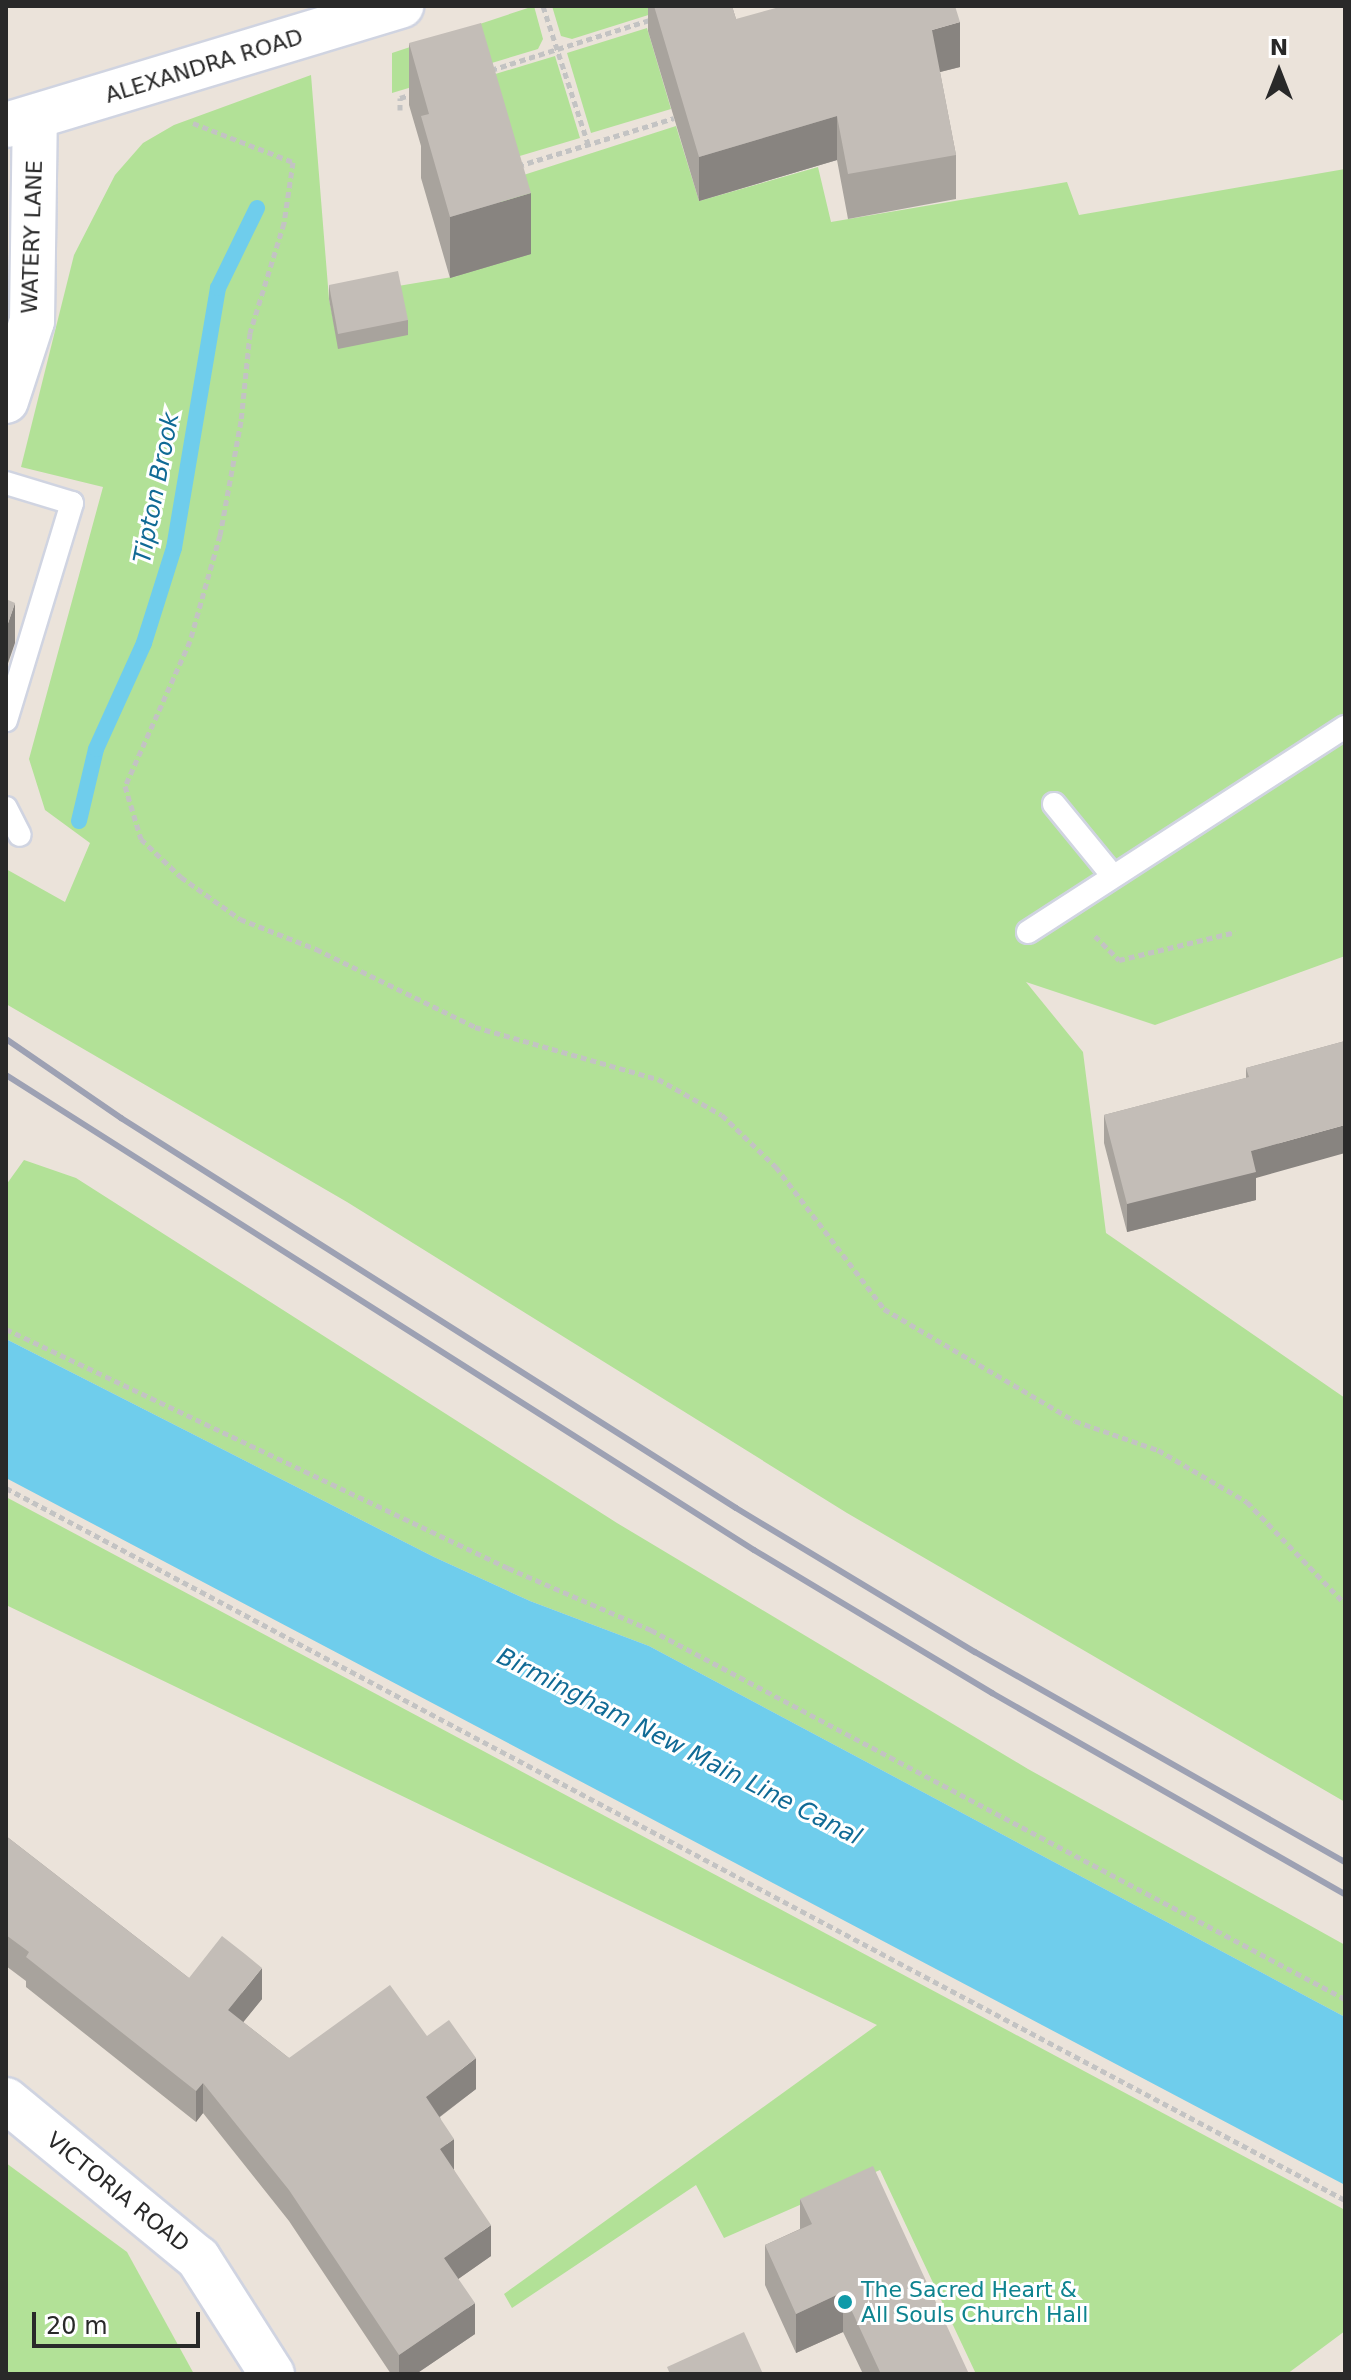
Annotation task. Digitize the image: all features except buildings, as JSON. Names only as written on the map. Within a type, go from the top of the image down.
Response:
[{"type":"street","name":"ALEXANDRA ROAD","points":[[21,122],[401,6]]},
{"type":"street","name":"WATERY LANE","points":[[6,401],[32,321],[21,122]]},
{"type":"street","name":"VICTORIA ROAD","points":[[6,2100],[198,2258],[272,2374]]},
{"type":"lane","points":[[6,483],[72,503],[6,720]]},
{"type":"lane","points":[[1028,932],[1345,727]]},
{"type":"lane","points":[[1054,804],[1113,876]]},
{"type":"lane","points":[[6,808],[20,835]]},
{"type":"path","points":[[543,6],[588,144]]},
{"type":"path","points":[[486,71],[669,15]]},
{"type":"path","points":[[162,79],[183,119],[293,162],[284,223],[250,333],[241,421],[220,535],[190,641],[125,786],[141,839],[181,877],[240,919],[316,949],[475,1027],[658,1079],[722,1115],[776,1167],[884,1309],[1075,1421],[1158,1450],[1247,1502],[1345,1604]]},
{"type":"path","points":[[400,110],[400,98],[429,89]]},
{"type":"path","points":[[506,169],[674,118]]},
{"type":"path","points":[[1066,907],[1119,960],[1236,932]]},
{"type":"path","points":[[6,1329],[508,1568],[651,1630],[1345,1999]]},
{"type":"path","points":[[6,1488],[1345,2200]]},
{"type":"green space","points":[[534,6],[543,39],[538,49],[392,93],[392,53]]},
{"type":"green space","points":[[552,6],[677,6],[572,39],[561,36]]},
{"type":"green space","points":[[647,28],[671,109],[591,133],[567,53]]},
{"type":"green space","points":[[555,56],[580,138],[503,161],[479,79]]},
{"type":"green space","points":[[311,75],[329,299],[339,348],[398,286],[458,276],[508,180],[676,126],[699,201],[818,167],[831,222],[1067,182],[1079,215],[1345,169],[1345,956],[1155,1025],[1026,982],[1083,1052],[1106,1233],[1345,1398],[1345,1802],[847,1513],[347,1202],[6,1004],[6,869],[65,902],[90,843],[45,810],[29,759],[103,487],[21,467],[74,255],[115,175],[143,143],[174,125]]},
{"type":"green space","points":[[24,1160],[76,1178],[617,1523],[1028,1769],[1345,1945],[1345,2017],[649,1646],[530,1601],[434,1557],[6,1339],[6,1185]]},
{"type":"green space","points":[[6,1497],[1345,2210],[1345,2331],[1287,2374],[976,2374],[880,2170],[724,2238],[696,2185],[512,2308],[504,2294],[877,2025],[6,1605]]},
{"type":"green space","points":[[6,2163],[127,2252],[194,2374],[6,2374]]},
{"type":"water","name":"Birmingham New Main Line Canal","points":[[6,1339],[434,1557],[530,1601],[649,1646],[1345,2017],[1345,2185],[6,1478]]},
{"type":"waterway","name":"Tipton Brook","points":[[79,821],[96,749],[144,643],[174,548],[218,288],[257,208]]},
{"type":"railway","points":[[6,1039],[121,1118],[736,1508],[975,1652],[1345,1862]]},
{"type":"railway","points":[[6,1075],[754,1550],[992,1693],[1345,1894]]},
{"type":"place","name":"The Sacred Heart & All Souls Church Hall","points":[[845,2302]]}]
